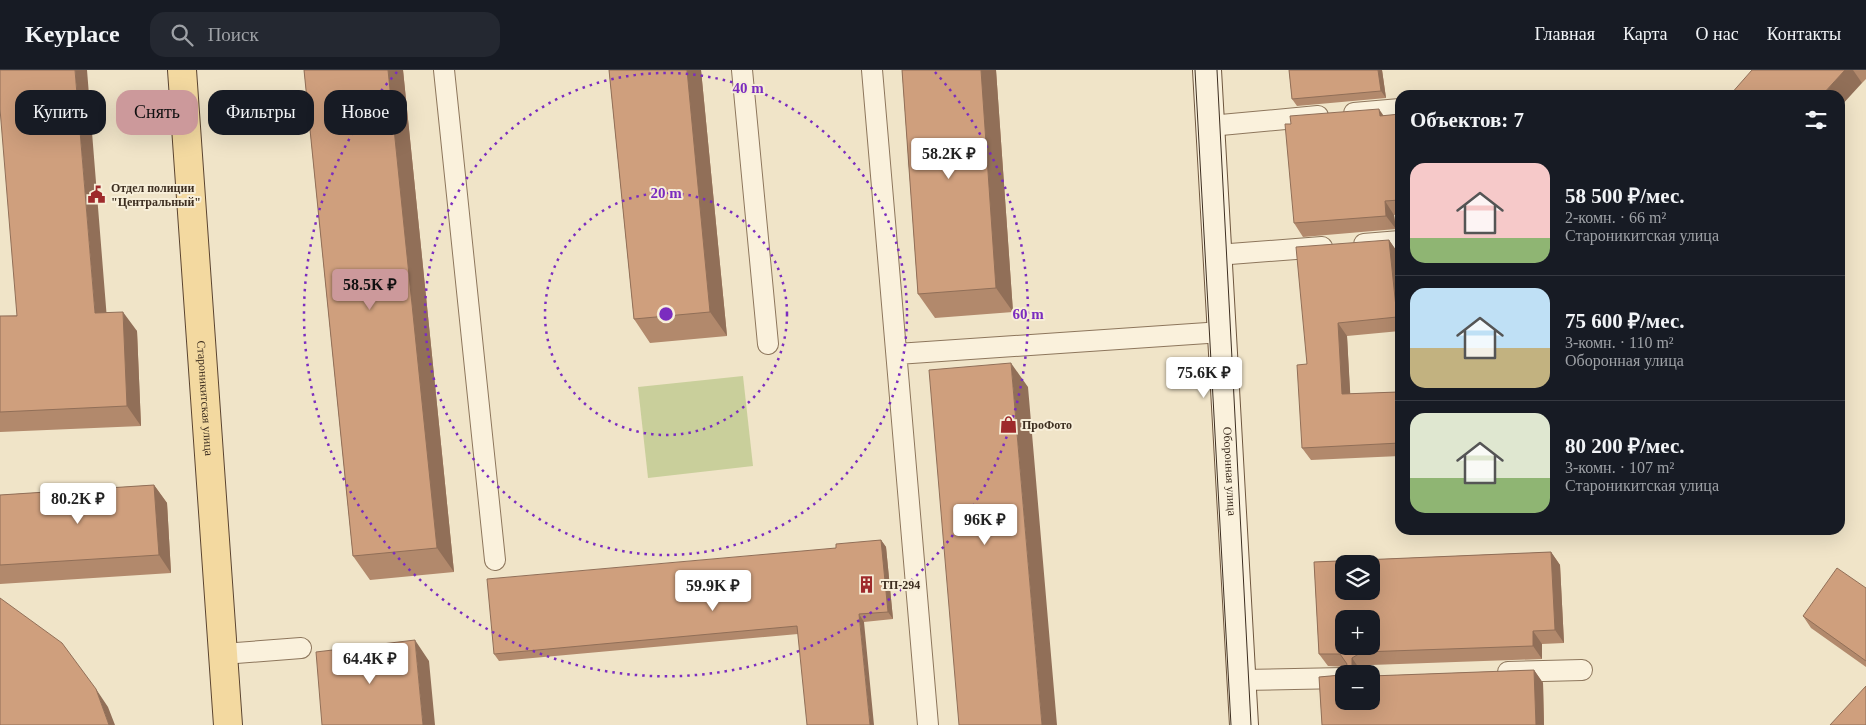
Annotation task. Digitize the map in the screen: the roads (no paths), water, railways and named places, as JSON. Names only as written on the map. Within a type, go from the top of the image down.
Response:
[{"type":"main road","name":"Староникитская улица","points":[[182,70],[228,725]]},
{"type":"main road","name":"Оборонная улица","points":[[1207,70],[1244,725]]},
{"type":"lane","points":[[444,70],[495,560]]},
{"type":"lane","points":[[742,70],[768,344]]},
{"type":"lane","points":[[872,70],[928,725]]},
{"type":"lane","points":[[1210,126],[1395,109]]},
{"type":"lane","points":[[1217,255],[1395,241]]},
{"type":"lane","points":[[897,354],[1222,332]]},
{"type":"lane","points":[[223,654],[301,648]]},
{"type":"lane","points":[[1486,673],[1582,670]]},
{"type":"lane","points":[[1241,680],[1335,678]]},
{"type":"tram line","points":[[1195,70],[1231,725]]},
{"type":"tram line","points":[[1217,70],[1251,725]]},
{"type":"place","name":"Отдел полиции \"Центральный\"","points":[[97,195]]},
{"type":"place","name":"ПроФото","points":[[1008,425]]},
{"type":"place","name":"ТП-294","points":[[867,585]]}]
